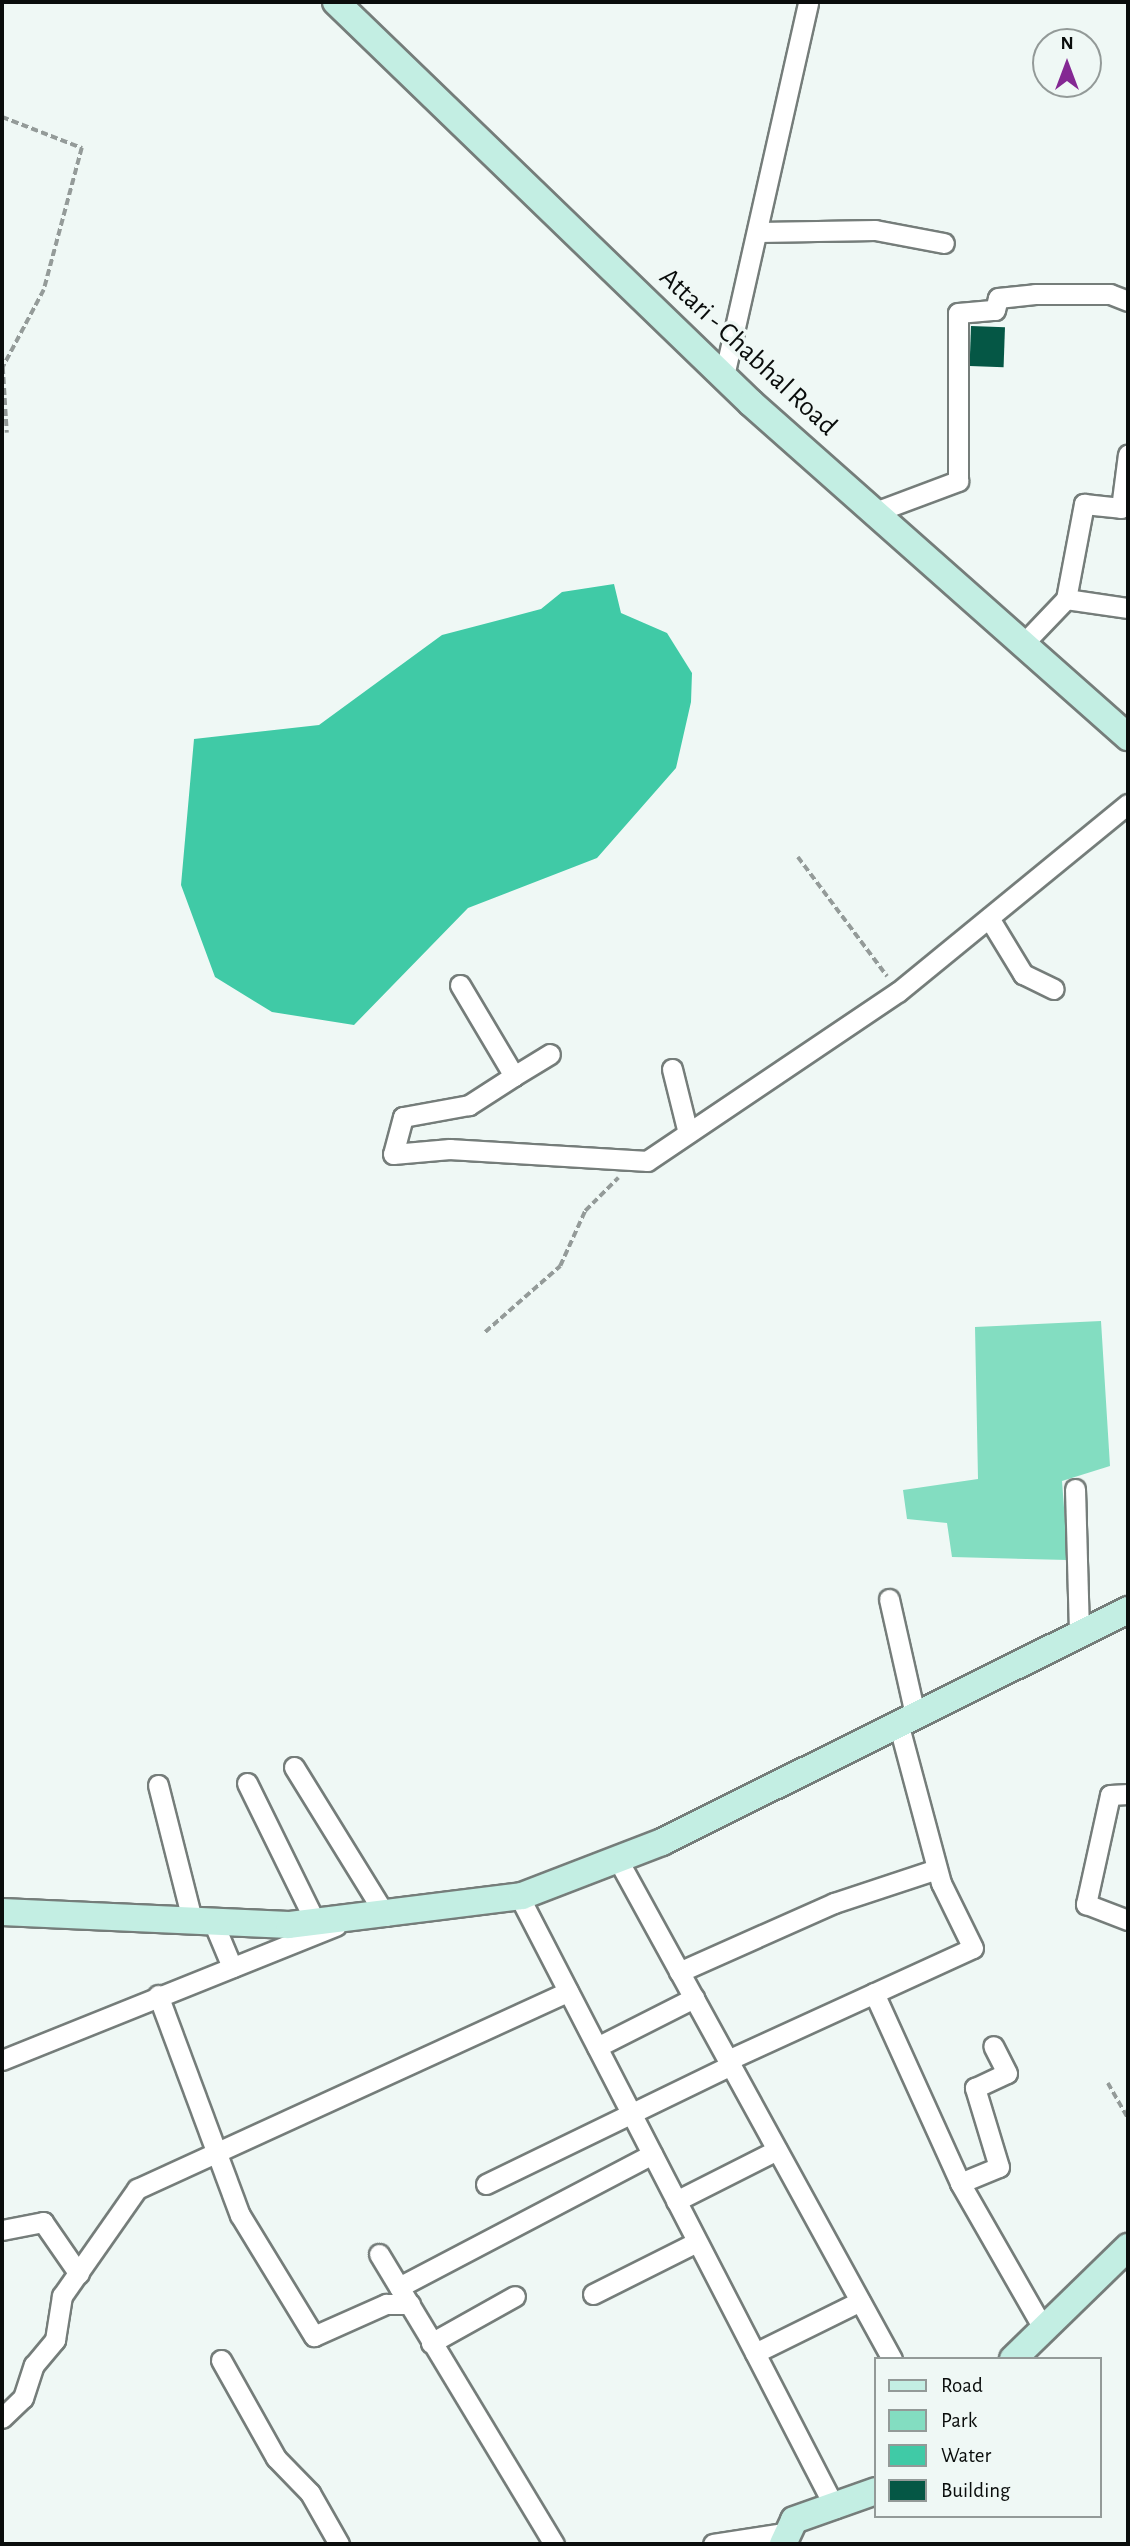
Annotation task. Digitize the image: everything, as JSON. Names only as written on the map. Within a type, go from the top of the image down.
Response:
[{"type":"main road","name":"Attari - Chabhal Road","points":[[336,2],[724,376],[1128,737]]},
{"type":"main road","points":[[2,1912],[203,1924],[316,1923],[350,1921],[519,1896],[618,1860],[1128,1610]]},
{"type":"main road","points":[[1015,2357],[1042,2326],[1128,2247]]},
{"type":"main road","points":[[780,2540],[794,2520],[835,2508],[874,2492]]},
{"type":"street","points":[[724,376],[759,232],[808,2]]},
{"type":"street","points":[[759,232],[875,230],[944,243]]},
{"type":"street","points":[[875,512],[958,481],[958,313],[995,310],[998,298],[1035,294],[1110,294],[1128,301]]},
{"type":"street","points":[[1024,643],[1066,599],[1084,504],[1121,508],[1128,454]]},
{"type":"street","points":[[1066,599],[1128,608]]},
{"type":"street","points":[[550,1054],[469,1105],[403,1117],[393,1154],[450,1149],[647,1161],[898,992],[1128,804]]},
{"type":"street","points":[[989,918],[1023,974],[1054,989]]},
{"type":"street","points":[[460,985],[514,1076]]},
{"type":"street","points":[[671,1069],[688,1133]]},
{"type":"street","points":[[1075,1489],[1079,1634]]},
{"type":"street","points":[[486,2184],[632,2115],[729,2063],[973,1948],[937,1869],[906,1719],[889,1599]]},
{"type":"street","points":[[294,1767],[386,1916]]},
{"type":"street","points":[[247,1783],[316,1923]]},
{"type":"street","points":[[158,1785],[203,1924],[232,1967]]},
{"type":"street","points":[[1128,1794],[1110,1795],[1102,1850],[1086,1904],[1128,1920]]},
{"type":"street","points":[[618,1860],[891,2357]]},
{"type":"street","points":[[680,1972],[834,1903],[937,1869]]},
{"type":"street","points":[[519,1896],[835,2508]]},
{"type":"street","points":[[2,2060],[158,1995],[350,1921]]},
{"type":"street","points":[[2,2418],[23,2398],[34,2365],[55,2340],[62,2296],[79,2274],[125,2200],[214,2151],[568,1992]]},
{"type":"street","points":[[874,1993],[960,2183],[1042,2326]]},
{"type":"street","points":[[158,1995],[240,2215],[314,2336],[386,2304],[410,2304]]},
{"type":"street","points":[[597,2047],[694,1998]]},
{"type":"street","points":[[960,2183],[999,2167],[975,2088],[1007,2073],[993,2046]]},
{"type":"street","points":[[676,2201],[777,2150]]},
{"type":"street","points":[[399,2287],[652,2154]]},
{"type":"street","points":[[2,2230],[43,2222],[79,2274]]},
{"type":"street","points":[[593,2294],[698,2242]]},
{"type":"street","points":[[379,2254],[554,2544]]},
{"type":"street","points":[[431,2343],[514,2296]]},
{"type":"street","points":[[755,2353],[860,2301]]},
{"type":"street","points":[[221,2360],[276,2459],[310,2493],[339,2544]]},
{"type":"street","points":[[713,2544],[780,2540]]},
{"type":"path","points":[[2,117],[82,148],[44,289],[3,367],[7,433]]},
{"type":"path","points":[[798,857],[898,992]]},
{"type":"path","points":[[485,1332],[560,1266],[584,1211],[614,1180],[647,1161]]},
{"type":"path","points":[[1108,2083],[1128,2118]]},
{"type":"green space","points":[[1101,1321],[1110,1466],[1062,1481],[1068,1560],[952,1557],[947,1523],[907,1519],[903,1490],[978,1479],[975,1327]]},
{"type":"water","points":[[614,584],[621,613],[667,633],[692,673],[691,702],[676,768],[597,858],[468,908],[354,1025],[272,1012],[215,977],[181,885],[194,739],[319,725],[442,635],[541,609],[562,592]]},
{"type":"building","points":[[971,326],[1005,327],[1004,367],[970,366]]}]
